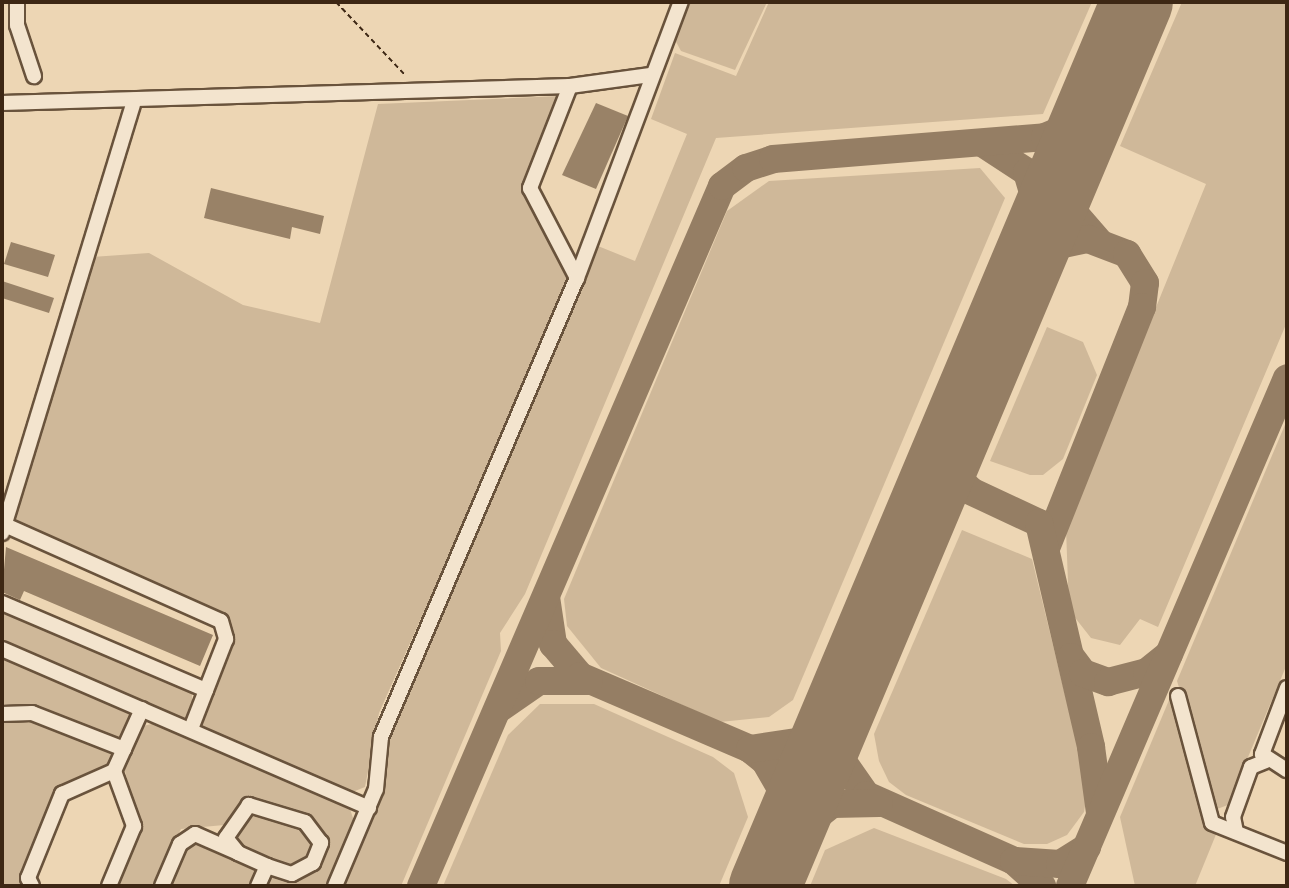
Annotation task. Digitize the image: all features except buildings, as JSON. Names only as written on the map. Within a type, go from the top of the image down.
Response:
[{"type":"lane","points":[[17,2],[16,21],[34,76]]},
{"type":"lane","points":[[335,886],[369,808],[381,737],[577,278],[650,75],[681,2]]},
{"type":"lane","points":[[2,103],[570,86],[650,75]]},
{"type":"lane","points":[[570,86],[530,188],[577,278]]},
{"type":"lane","points":[[134,100],[3,529],[221,621],[226,639],[191,729]]},
{"type":"lane","points":[[2,603],[206,690]]},
{"type":"lane","points":[[2,649],[369,808]]},
{"type":"lane","points":[[1266,761],[1263,745],[1287,688]]},
{"type":"lane","points":[[1178,696],[1212,822],[1287,853]]},
{"type":"lane","points":[[32,886],[28,878],[62,794],[114,771],[142,709]]},
{"type":"lane","points":[[2,714],[32,713],[124,749]]},
{"type":"lane","points":[[1236,832],[1233,817],[1251,767],[1266,761],[1287,770]]},
{"type":"lane","points":[[109,886],[134,826],[114,771]]},
{"type":"lane","points":[[162,886],[186,837],[195,834],[267,866],[304,871],[321,843],[316,832],[249,805],[226,838],[238,853]]},
{"type":"lane","points":[[258,886],[267,866]]},
{"type":"path","points":[[336,2],[406,76]]},
{"type":"shaded area","points":[[689,2],[767,2],[735,70],[681,51],[674,38]]},
{"type":"shaded area","points":[[769,2],[1092,2],[1043,114],[716,138],[525,594],[500,633],[501,651],[401,886],[342,886],[384,789],[385,747],[598,246],[635,261],[687,134],[651,119],[675,53],[736,76]]},
{"type":"shaded area","points":[[1182,2],[1287,2],[1287,322],[1158,627],[1140,619],[1120,645],[1091,638],[1069,610],[1066,529],[1206,184],[1120,146]]},
{"type":"shaded area","points":[[561,96],[523,193],[568,268],[569,285],[379,713],[365,787],[350,793],[202,727],[231,639],[232,627],[218,610],[13,523],[92,257],[149,253],[243,305],[320,323],[378,104]]},
{"type":"shaded area","points":[[980,168],[1005,198],[793,700],[769,717],[720,722],[601,668],[567,626],[564,599],[727,211],[769,181]]},
{"type":"shaded area","points":[[1047,327],[1083,342],[1097,375],[1063,459],[1043,475],[1030,475],[990,461]]},
{"type":"shaded area","points":[[1287,420],[1287,664],[1228,805],[1217,809],[1177,681]]},
{"type":"shaded area","points":[[962,530],[1032,559],[1088,789],[1084,812],[1067,835],[1047,844],[1024,844],[906,795],[889,782],[879,761],[874,734]]},
{"type":"shaded area","points":[[2,607],[192,690],[192,714],[181,720],[2,646]]},
{"type":"shaded area","points":[[2,656],[133,716],[113,764],[65,787],[24,886],[2,886]]},
{"type":"shaded area","points":[[1172,693],[1217,832],[1195,886],[1135,886],[1120,817]]},
{"type":"shaded area","points":[[540,704],[594,704],[713,757],[734,773],[748,817],[719,886],[443,886],[508,735]]},
{"type":"shaded area","points":[[160,722],[348,803],[355,824],[328,886],[261,886],[277,875],[303,879],[323,852],[315,824],[246,799],[224,825],[181,829],[152,886],[115,886],[140,831],[124,767],[143,726]]},
{"type":"shaded area","points":[[246,811],[308,830],[315,840],[310,862],[292,869],[243,849],[234,834]]},
{"type":"shaded area","points":[[874,828],[1006,879],[1015,886],[810,886],[825,850]]},
{"type":"shaded area","points":[[195,841],[252,863],[258,876],[254,886],[166,886],[182,847]]},
{"type":"taxiway","points":[[421,886],[722,186],[746,168],[773,159],[1045,137],[1073,125],[1094,104]]},
{"type":"taxiway","points":[[984,144],[1027,172],[1043,226]]},
{"type":"taxiway","points":[[1066,170],[1074,213],[1098,241]]},
{"type":"taxiway","points":[[1022,274],[1054,246],[1088,239],[1127,254],[1145,283],[1142,307],[1046,548]]},
{"type":"taxiway","points":[[1070,886],[1287,378]]},
{"type":"taxiway","points":[[949,449],[954,475],[970,490]]},
{"type":"taxiway","points":[[928,500],[943,490],[964,488],[1039,523],[1091,747],[1100,813]]},
{"type":"taxiway","points":[[546,597],[553,644],[580,676],[750,749],[765,761],[784,794],[783,843]]},
{"type":"taxiway","points":[[1071,657],[1083,673],[1108,682],[1147,672],[1169,654]]},
{"type":"taxiway","points":[[500,708],[539,681],[589,681]]},
{"type":"taxiway","points":[[839,710],[843,762],[866,795],[1014,861],[1042,886]]},
{"type":"taxiway","points":[[750,749],[804,741],[839,710]]},
{"type":"taxiway","points":[[783,843],[832,804],[879,803]]},
{"type":"taxiway","points":[[1014,861],[1060,864],[1087,847]]},
{"type":"runway","points":[[765,886],[1137,2]]}]
